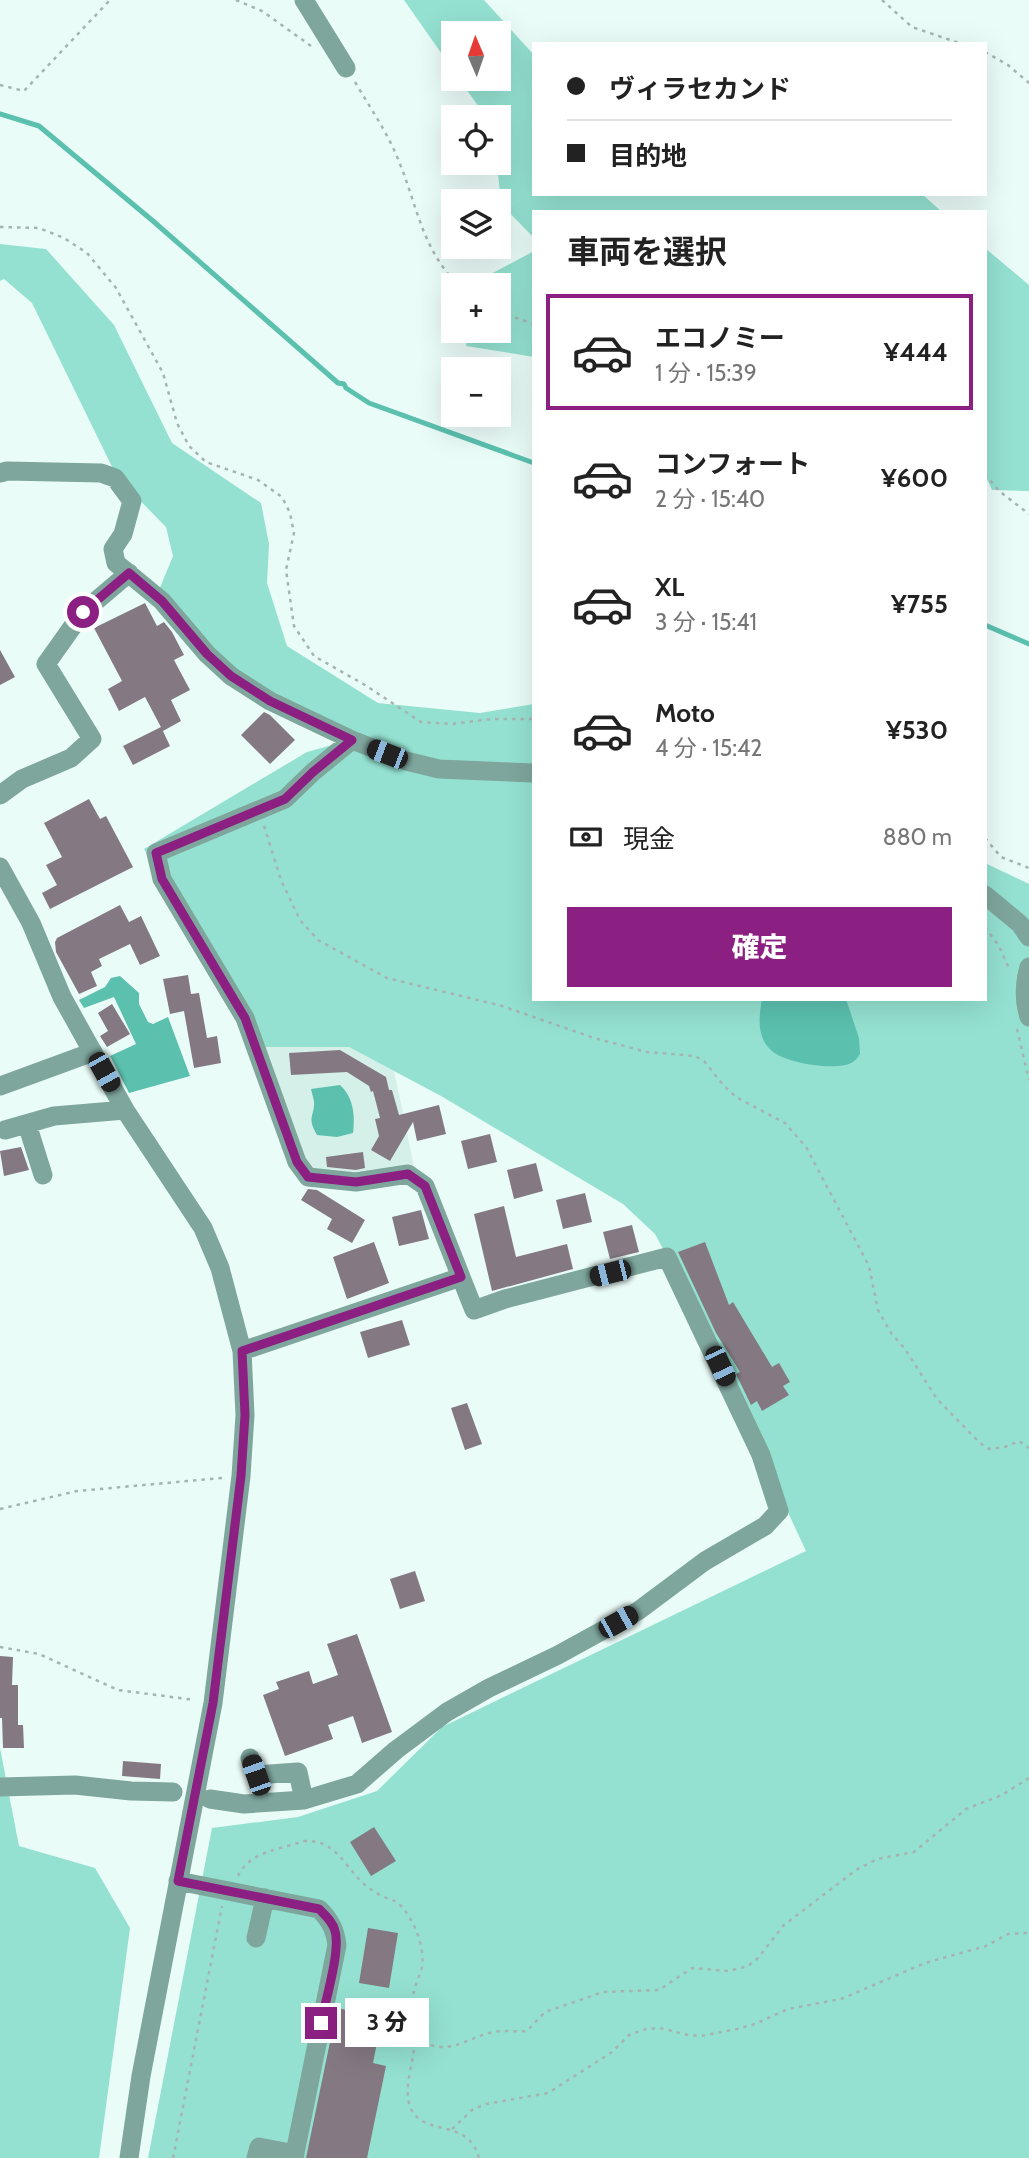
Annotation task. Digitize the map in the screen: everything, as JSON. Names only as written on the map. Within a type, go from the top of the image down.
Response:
[{"type":"street","points":[[304,0],[346,68]]},
{"type":"street","points":[[0,473],[101,473],[115,478],[131,501],[123,534],[113,549],[116,563],[162,601],[207,654],[231,676],[270,701],[352,740],[405,761],[439,769],[532,773]]},
{"type":"street","points":[[0,795],[22,779],[71,758],[92,739],[46,664],[83,612],[129,573]]},
{"type":"street","points":[[210,1799],[244,1804],[304,1800],[357,1784],[396,1750],[447,1712],[638,1611],[705,1561],[765,1526],[779,1511],[761,1455],[667,1257],[505,1299],[474,1310],[425,1186],[408,1174],[356,1182],[308,1177],[297,1162],[245,1018],[162,879],[156,853],[285,799],[352,740]]},
{"type":"street","points":[[0,867],[31,923],[62,997],[125,1110],[203,1228],[220,1268],[242,1351],[245,1415],[241,1476],[213,1703],[141,2076],[129,2158]]},
{"type":"street","points":[[987,897],[1020,925],[1029,937]]},
{"type":"street","points":[[1029,967],[1026,979],[1029,1017]]},
{"type":"street","points":[[0,1086],[93,1052]]},
{"type":"street","points":[[5,1130],[54,1116],[125,1110]]},
{"type":"street","points":[[27,1124],[43,1175]]},
{"type":"street","points":[[242,1351],[461,1277]]},
{"type":"street","points":[[250,1758],[256,1775],[298,1772],[304,1800]]},
{"type":"street","points":[[0,1787],[75,1785],[173,1792]]},
{"type":"street","points":[[178,1881],[319,1909],[335,1930],[337,1945],[294,2156],[259,2147],[256,2158]]},
{"type":"street","points":[[256,1938],[265,1898]]},
{"type":"path","points":[[0,85],[24,92],[110,0]]},
{"type":"path","points":[[236,0],[262,11],[312,47]]},
{"type":"path","points":[[882,0],[912,27],[956,42]]},
{"type":"path","points":[[987,53],[1008,65],[1029,83]]},
{"type":"path","points":[[346,68],[381,124],[400,163],[423,234],[446,273]]},
{"type":"path","points":[[0,227],[39,228],[64,238],[87,253],[116,288],[163,373],[177,423],[189,446],[206,462],[258,480],[282,497],[290,513],[294,533],[286,570],[294,626],[314,656],[421,722],[452,724],[492,719],[532,719]]},
{"type":"path","points":[[511,316],[532,323]]},
{"type":"path","points":[[987,476],[999,491],[1029,514]]},
{"type":"path","points":[[259,810],[281,880],[300,920],[318,940],[387,978],[502,1006],[594,1038],[647,1052],[695,1056],[704,1061],[736,1097],[785,1122],[806,1147],[869,1266],[878,1311],[937,1399],[989,1449],[1005,1447],[1019,1441],[1029,1448]]},
{"type":"path","points":[[987,840],[1001,857],[1029,868]]},
{"type":"path","points":[[0,1509],[77,1491],[241,1476]]},
{"type":"path","points":[[0,1647],[39,1654],[118,1690],[213,1703]]},
{"type":"path","points":[[416,2037],[428,2046],[452,2047],[495,2032],[527,2031],[545,2012],[603,1992],[659,1990],[692,1968],[729,1971],[748,1966],[758,1958],[784,1925],[856,1870],[877,1859],[914,1852],[966,1809],[1002,1795],[1029,1779]]},
{"type":"path","points":[[173,2158],[221,1907],[232,1892],[243,1864],[251,1858],[304,1841],[319,1842],[341,1855],[369,1889],[397,1901],[419,1939],[423,1951],[413,1997],[416,2037],[408,2102],[416,2119],[429,2125],[452,2129],[471,2143],[479,2158]]},
{"type":"path","points":[[452,2129],[472,2110],[486,2104],[548,2093],[612,2052],[629,2035],[646,2029],[660,2028],[701,2036],[737,2029],[788,2009],[841,1999],[925,1963],[986,1946],[1008,1934],[1029,1933]]},
{"type":"shaded area","points":[[404,0],[484,0],[503,21],[441,21],[441,53]]},
{"type":"shaded area","points":[[511,30],[532,53],[532,196],[924,196],[940,210],[532,210],[532,236],[511,214],[511,189],[500,189],[498,175],[511,175],[511,105],[477,105],[468,91],[511,91]]},
{"type":"shaded area","points":[[0,244],[46,249],[114,325],[172,443],[261,503],[269,544],[267,583],[287,646],[378,703],[480,713],[532,704],[532,1001],[987,1001],[987,864],[1029,884],[1029,2158],[148,2158],[212,1828],[298,1817],[377,1791],[442,1727],[806,1551],[679,1279],[655,1234],[623,1204],[441,1096],[349,1047],[262,1047],[144,849],[307,752],[350,740],[221,670],[157,595],[173,556],[166,527],[117,477],[32,303],[4,279],[0,281]]},
{"type":"shaded area","points":[[987,250],[1029,285],[1029,491],[992,490],[987,479]]},
{"type":"shaded area","points":[[532,252],[532,357],[466,346],[467,343],[511,343],[511,273],[493,273]]},
{"type":"shaded area","points":[[120,976],[139,993],[139,1004],[148,1022],[153,1024],[168,1017],[190,1076],[129,1093],[110,1056],[136,1044],[114,997],[84,1008],[79,1000],[105,987],[111,978]]},
{"type":"shaded area","points":[[762,1001],[847,1001],[859,1038],[860,1054],[853,1062],[836,1066],[812,1065],[788,1059],[772,1051],[763,1040],[760,1020]]},
{"type":"shaded area","points":[[262,1047],[349,1047],[394,1071],[414,1166],[366,1183],[304,1174]]},
{"type":"shaded area","points":[[340,1085],[348,1095],[352,1107],[353,1133],[337,1137],[317,1135],[311,1120],[314,1101],[311,1089]]},
{"type":"shaded area","points":[[0,1748],[19,1846],[95,1868],[130,1928],[99,2158],[0,2158]]},
{"type":"building","points":[[145,603],[157,626],[164,622],[172,632],[184,655],[174,660],[190,690],[171,700],[181,721],[163,731],[145,697],[119,711],[108,689],[122,681],[94,628]]},
{"type":"building","points":[[0,650],[15,677],[0,685]]},
{"type":"building","points":[[264,712],[295,740],[270,764],[241,735]]},
{"type":"building","points":[[161,727],[170,746],[133,765],[123,746]]},
{"type":"building","points":[[89,799],[100,819],[106,816],[133,867],[50,909],[42,893],[57,885],[46,865],[62,857],[44,823]]},
{"type":"building","points":[[120,905],[129,922],[141,916],[160,956],[140,965],[130,944],[99,959],[102,966],[91,972],[97,986],[79,994],[56,952],[55,942],[57,938]]},
{"type":"building","points":[[188,975],[191,994],[199,993],[207,1038],[217,1036],[221,1063],[194,1068],[184,1011],[170,1014],[163,979]]},
{"type":"building","points":[[112,1004],[130,1034],[107,1047],[100,1036],[108,1031],[98,1013]]},
{"type":"building","points":[[340,1050],[386,1077],[399,1115],[439,1105],[446,1134],[417,1141],[413,1122],[390,1161],[371,1150],[379,1136],[375,1119],[380,1118],[373,1091],[371,1092],[369,1086],[347,1072],[291,1075],[289,1053]]},
{"type":"building","points":[[490,1134],[497,1162],[468,1169],[461,1141]]},
{"type":"building","points":[[21,1147],[29,1170],[4,1176],[0,1151]]},
{"type":"building","points":[[363,1152],[365,1168],[356,1170],[327,1167],[326,1157]]},
{"type":"building","points":[[536,1163],[543,1191],[514,1199],[507,1170]]},
{"type":"building","points":[[308,1189],[317,1190],[365,1220],[352,1243],[327,1229],[332,1219],[301,1200]]},
{"type":"building","points":[[585,1193],[592,1222],[563,1229],[556,1200]]},
{"type":"building","points":[[504,1206],[516,1257],[567,1244],[573,1269],[492,1291],[474,1214]]},
{"type":"building","points":[[421,1210],[429,1239],[399,1246],[392,1217]]},
{"type":"building","points":[[632,1225],[639,1252],[610,1259],[603,1232]]},
{"type":"building","points":[[374,1242],[389,1283],[347,1299],[333,1257]]},
{"type":"building","points":[[705,1242],[729,1305],[733,1302],[772,1367],[779,1363],[790,1382],[783,1386],[789,1395],[762,1411],[757,1401],[751,1405],[736,1374],[740,1372],[716,1333],[678,1252]]},
{"type":"building","points":[[402,1320],[410,1345],[368,1358],[360,1332]]},
{"type":"building","points":[[467,1403],[482,1444],[465,1450],[451,1408]]},
{"type":"building","points":[[415,1571],[425,1601],[400,1609],[390,1579]]},
{"type":"building","points":[[357,1634],[392,1732],[362,1743],[353,1716],[328,1725],[333,1739],[285,1756],[263,1695],[279,1689],[276,1682],[309,1671],[313,1684],[338,1675],[327,1644]]},
{"type":"building","points":[[0,1656],[13,1657],[12,1685],[18,1685],[18,1725],[23,1725],[24,1748],[3,1748]]},
{"type":"building","points":[[123,1761],[161,1764],[160,1779],[122,1776]]},
{"type":"building","points":[[374,1827],[396,1861],[371,1876],[350,1842]]},
{"type":"building","points":[[368,1928],[398,1933],[389,1988],[359,1983]]},
{"type":"building","points":[[337,2008],[382,2017],[373,2063],[386,2066],[367,2158],[306,2158]]},
{"type":"waterway","points":[[0,114],[39,126],[153,221],[338,383],[344,384],[369,403],[532,462]]},
{"type":"waterway","points":[[987,626],[1029,644]]},
{"type":"route","points":[[83,612],[129,573],[162,601],[207,654],[231,676],[270,701],[352,740],[285,799],[156,853],[162,879],[245,1018],[297,1162],[308,1177],[337,1181],[356,1182],[408,1174],[425,1186],[461,1277],[242,1351],[245,1415],[241,1476],[213,1703],[178,1881],[319,1909],[335,1930],[337,1945],[321,2023]]}]
